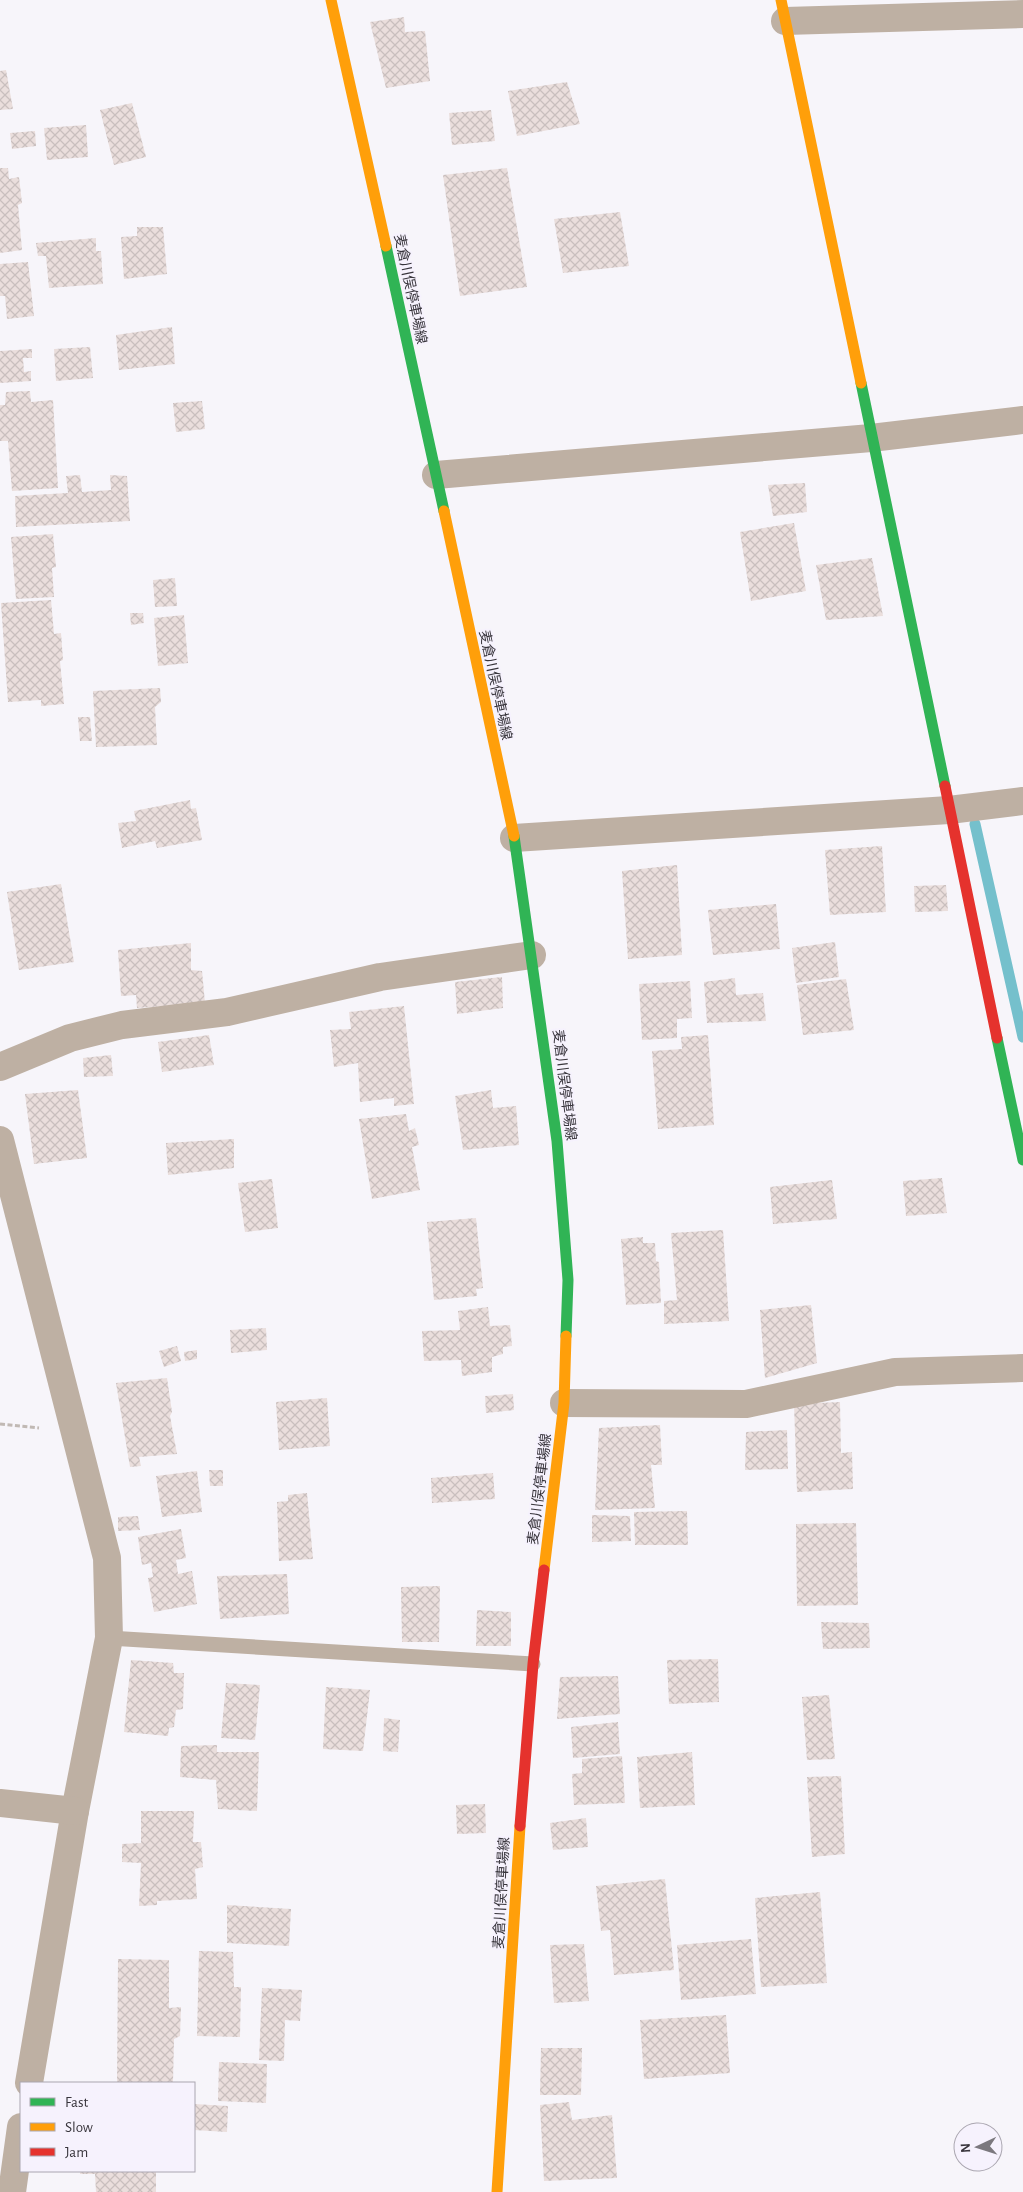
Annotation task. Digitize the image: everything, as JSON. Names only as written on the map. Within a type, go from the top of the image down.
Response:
[{"type":"main road","name":"麦倉川俣停車場線","points":[[331,0],[514,838],[557,1141],[568,1280],[564,1403],[534,1664],[523,1779],[497,2192]]},
{"type":"main road","points":[[783,10],[1023,1160]]},
{"type":"street","points":[[783,10],[1023,14]]},
{"type":"street","points":[[436,475],[871,438],[1023,420]]},
{"type":"street","points":[[514,838],[949,810],[1023,801]]},
{"type":"street","points":[[0,1067],[70,1038],[122,1025],[227,1012],[380,977],[532,955]]},
{"type":"street","points":[[0,1140],[107,1558],[109,1638],[75,1811],[29,2082]]},
{"type":"street","points":[[564,1403],[746,1404],[895,1372],[1023,1368]]},
{"type":"street","points":[[0,1803],[75,1811]]},
{"type":"street","points":[[9,2175],[20,2131]]},
{"type":"lane","points":[[109,1638],[534,1664]]},
{"type":"building","points":[[404,17],[405,32],[425,31],[430,81],[386,88],[370,22]]},
{"type":"building","points":[[6,70],[13,109],[0,110],[0,71]]},
{"type":"building","points":[[567,82],[580,124],[517,136],[508,91]]},
{"type":"building","points":[[132,103],[146,157],[114,165],[100,110]]},
{"type":"building","points":[[491,110],[495,141],[452,145],[449,113]]},
{"type":"building","points":[[86,125],[88,157],[47,160],[44,128]]},
{"type":"building","points":[[35,131],[36,146],[12,149],[10,133]]},
{"type":"building","points":[[0,168],[8,168],[9,179],[19,177],[22,203],[18,205],[22,250],[0,253]]},
{"type":"building","points":[[507,168],[527,287],[460,296],[443,175]]},
{"type":"building","points":[[620,212],[629,266],[563,273],[554,219]]},
{"type":"building","points":[[137,227],[163,227],[167,274],[124,279],[121,237],[137,236]]},
{"type":"building","points":[[96,238],[96,251],[101,251],[103,284],[49,288],[46,256],[38,256],[36,243]]},
{"type":"building","points":[[28,262],[34,316],[7,319],[5,296],[0,296],[0,264]]},
{"type":"building","points":[[172,327],[175,364],[119,370],[116,335]]},
{"type":"building","points":[[90,347],[93,378],[56,381],[54,349]]},
{"type":"building","points":[[32,349],[32,358],[23,358],[24,372],[31,371],[31,381],[0,383],[0,351]]},
{"type":"building","points":[[30,391],[31,402],[53,400],[58,488],[12,491],[8,441],[0,441],[0,405],[5,405],[6,392]]},
{"type":"building","points":[[202,401],[205,429],[176,432],[173,403]]},
{"type":"building","points":[[80,475],[82,492],[111,490],[110,475],[127,476],[130,521],[16,527],[15,496],[68,493],[66,476]]},
{"type":"building","points":[[805,483],[807,512],[773,516],[768,485]]},
{"type":"building","points":[[794,523],[806,591],[751,601],[740,532]]},
{"type":"building","points":[[53,534],[56,567],[52,568],[54,597],[16,599],[11,537]]},
{"type":"building","points":[[872,558],[883,616],[826,620],[816,565]]},
{"type":"building","points":[[175,578],[177,606],[155,607],[153,580]]},
{"type":"building","points":[[51,600],[54,634],[61,633],[63,660],[60,661],[64,704],[41,706],[41,700],[8,702],[1,603]]},
{"type":"building","points":[[130,613],[143,613],[144,623],[131,625]]},
{"type":"building","points":[[184,615],[188,663],[158,666],[154,618]]},
{"type":"building","points":[[160,688],[161,702],[155,707],[157,745],[96,747],[93,691]]},
{"type":"building","points":[[78,717],[90,717],[92,741],[80,741]]},
{"type":"building","points":[[190,800],[191,809],[196,808],[202,840],[157,848],[155,841],[122,848],[118,823],[136,821],[134,811]]},
{"type":"building","points":[[882,846],[886,912],[830,915],[825,850]]},
{"type":"building","points":[[677,865],[682,955],[628,959],[622,871]]},
{"type":"building","points":[[61,884],[74,962],[19,970],[7,892]]},
{"type":"building","points":[[946,885],[948,911],[915,912],[914,886]]},
{"type":"building","points":[[776,904],[780,949],[713,955],[708,910]]},
{"type":"building","points":[[835,942],[839,977],[796,983],[792,948]]},
{"type":"building","points":[[191,943],[191,970],[202,971],[205,1003],[137,1008],[136,995],[121,996],[118,950]]},
{"type":"building","points":[[502,977],[503,1008],[457,1014],[455,982]]},
{"type":"building","points":[[735,978],[736,995],[763,993],[766,1021],[707,1023],[704,982]]},
{"type":"building","points":[[846,979],[854,1030],[803,1035],[797,985]]},
{"type":"building","points":[[690,981],[692,1018],[677,1019],[677,1038],[642,1040],[639,984]]},
{"type":"building","points":[[404,1006],[414,1104],[394,1106],[394,1098],[360,1102],[358,1063],[334,1067],[330,1030],[351,1029],[349,1012]]},
{"type":"building","points":[[209,1035],[214,1065],[162,1072],[158,1042]]},
{"type":"building","points":[[708,1035],[714,1125],[658,1129],[652,1051],[682,1049],[681,1037]]},
{"type":"building","points":[[111,1055],[113,1076],[84,1077],[83,1058]]},
{"type":"building","points":[[78,1090],[87,1158],[34,1164],[25,1094]]},
{"type":"building","points":[[491,1090],[493,1108],[516,1106],[519,1145],[463,1150],[455,1096]]},
{"type":"building","points":[[406,1114],[409,1131],[415,1128],[419,1145],[412,1147],[420,1190],[372,1199],[359,1119]]},
{"type":"building","points":[[234,1139],[234,1168],[168,1175],[166,1143]]},
{"type":"building","points":[[942,1178],[947,1213],[906,1216],[903,1181]]},
{"type":"building","points":[[272,1179],[278,1228],[245,1232],[238,1183]]},
{"type":"building","points":[[832,1180],[837,1219],[773,1224],[770,1187]]},
{"type":"building","points":[[476,1218],[483,1288],[476,1289],[477,1296],[434,1300],[427,1222]]},
{"type":"building","points":[[723,1230],[729,1321],[664,1324],[664,1301],[677,1300],[671,1233]]},
{"type":"building","points":[[643,1237],[643,1243],[655,1243],[656,1261],[659,1262],[661,1303],[626,1305],[621,1239]]},
{"type":"building","points":[[811,1305],[817,1363],[765,1378],[760,1310]]},
{"type":"building","points":[[488,1307],[490,1326],[510,1325],[512,1346],[503,1347],[503,1354],[492,1357],[492,1372],[462,1376],[461,1360],[424,1361],[422,1331],[460,1330],[458,1311]]},
{"type":"building","points":[[266,1328],[267,1350],[231,1353],[230,1330]]},
{"type":"building","points":[[177,1346],[181,1361],[164,1367],[159,1351]]},
{"type":"building","points":[[197,1350],[197,1359],[185,1361],[184,1352]]},
{"type":"building","points":[[167,1378],[172,1412],[170,1416],[177,1454],[139,1457],[141,1466],[130,1467],[116,1383]]},
{"type":"building","points":[[513,1394],[514,1410],[486,1413],[485,1396]]},
{"type":"building","points":[[327,1398],[330,1446],[279,1450],[276,1402]]},
{"type":"building","points":[[840,1402],[841,1453],[852,1452],[853,1489],[797,1492],[794,1404]]},
{"type":"building","points":[[660,1425],[662,1465],[651,1465],[655,1508],[595,1510],[599,1428]]},
{"type":"building","points":[[787,1430],[788,1469],[745,1470],[746,1432]]},
{"type":"building","points":[[209,1470],[223,1470],[223,1486],[210,1486]]},
{"type":"building","points":[[197,1471],[202,1512],[162,1517],[156,1476]]},
{"type":"building","points":[[493,1473],[495,1499],[432,1503],[431,1478]]},
{"type":"building","points":[[307,1493],[313,1559],[279,1561],[277,1502],[288,1501],[288,1495]]},
{"type":"building","points":[[687,1511],[688,1545],[635,1545],[634,1512]]},
{"type":"building","points":[[592,1515],[630,1516],[631,1541],[592,1542]]},
{"type":"building","points":[[138,1516],[140,1530],[118,1531],[118,1517]]},
{"type":"building","points":[[856,1523],[858,1605],[797,1606],[796,1524]]},
{"type":"building","points":[[181,1529],[186,1558],[176,1560],[178,1574],[192,1571],[197,1604],[154,1612],[148,1578],[153,1577],[151,1563],[142,1565],[138,1537]]},
{"type":"building","points":[[287,1574],[289,1614],[220,1619],[217,1576]]},
{"type":"building","points":[[440,1586],[439,1642],[402,1642],[401,1587]]},
{"type":"building","points":[[477,1610],[511,1612],[511,1646],[476,1646]]},
{"type":"building","points":[[821,1622],[869,1623],[870,1648],[823,1649]]},
{"type":"building","points":[[718,1659],[719,1702],[669,1704],[667,1660]]},
{"type":"building","points":[[131,1660],[173,1663],[174,1673],[184,1673],[183,1709],[176,1710],[174,1727],[169,1728],[168,1736],[124,1732]]},
{"type":"building","points":[[618,1676],[620,1714],[557,1719],[560,1677]]},
{"type":"building","points":[[226,1683],[260,1685],[255,1740],[221,1738]]},
{"type":"building","points":[[326,1687],[370,1690],[363,1751],[323,1749]]},
{"type":"building","points":[[829,1695],[835,1759],[807,1760],[802,1697]]},
{"type":"building","points":[[384,1718],[400,1720],[398,1752],[383,1751]]},
{"type":"building","points":[[618,1722],[620,1754],[573,1758],[571,1727]]},
{"type":"building","points":[[217,1745],[217,1752],[259,1752],[257,1811],[218,1809],[216,1780],[180,1777],[181,1746]]},
{"type":"building","points":[[692,1752],[695,1805],[640,1808],[637,1757]]},
{"type":"building","points":[[622,1756],[625,1803],[574,1805],[572,1774],[582,1773],[582,1759]]},
{"type":"building","points":[[841,1776],[845,1854],[812,1857],[807,1777]]},
{"type":"building","points":[[485,1804],[486,1833],[457,1834],[456,1805]]},
{"type":"building","points":[[141,1811],[194,1811],[193,1842],[201,1842],[203,1867],[195,1869],[197,1899],[157,1901],[157,1905],[139,1906],[141,1863],[122,1862],[122,1844],[141,1843]]},
{"type":"building","points":[[586,1818],[588,1847],[553,1850],[550,1823]]},
{"type":"building","points":[[665,1879],[674,1970],[614,1975],[610,1930],[601,1931],[596,1886]]},
{"type":"building","points":[[820,1892],[827,1983],[761,1987],[755,1898]]},
{"type":"building","points":[[227,1905],[291,1909],[289,1946],[227,1943]]},
{"type":"building","points":[[751,1939],[756,1994],[681,2000],[677,1945]]},
{"type":"building","points":[[584,1944],[589,2001],[554,2003],[550,1945]]},
{"type":"building","points":[[199,1951],[233,1952],[234,1987],[241,1987],[240,2037],[197,2036]]},
{"type":"building","points":[[118,1959],[169,1960],[169,2008],[181,2007],[180,2036],[174,2039],[173,2082],[117,2082]]},
{"type":"building","points":[[262,1988],[302,1990],[300,2021],[285,2020],[284,2061],[259,2060]]},
{"type":"building","points":[[726,2015],[730,2073],[644,2079],[640,2020]]},
{"type":"building","points":[[541,2048],[582,2048],[581,2095],[540,2095]]},
{"type":"building","points":[[219,2062],[267,2064],[266,2103],[218,2101]]},
{"type":"building","points":[[569,2102],[572,2120],[612,2115],[617,2178],[544,2181],[540,2105]]},
{"type":"building","points":[[195,2104],[228,2106],[227,2132],[195,2130]]},
{"type":"building","points":[[80,2172],[156,2172],[156,2192],[96,2192],[95,2174],[80,2174]]},
{"type":"waterway","points":[[975,824],[1023,1037]]},
{"type":"traffic: fast","points":[[386,246],[444,511]]},
{"type":"traffic: fast","points":[[861,383],[945,786]]},
{"type":"traffic: fast","points":[[514,836],[557,1141],[568,1280],[566,1336]]},
{"type":"traffic: fast","points":[[997,1038],[1023,1160]]},
{"type":"traffic: slow","points":[[331,0],[386,246]]},
{"type":"traffic: slow","points":[[781,0],[861,383]]},
{"type":"traffic: slow","points":[[444,511],[514,836]]},
{"type":"traffic: slow","points":[[544,1570],[564,1403],[566,1336]]},
{"type":"traffic: slow","points":[[497,2192],[520,1826]]},
{"type":"traffic: jam","points":[[945,786],[997,1038]]},
{"type":"traffic: jam","points":[[520,1826],[533,1664],[544,1570]]}]
